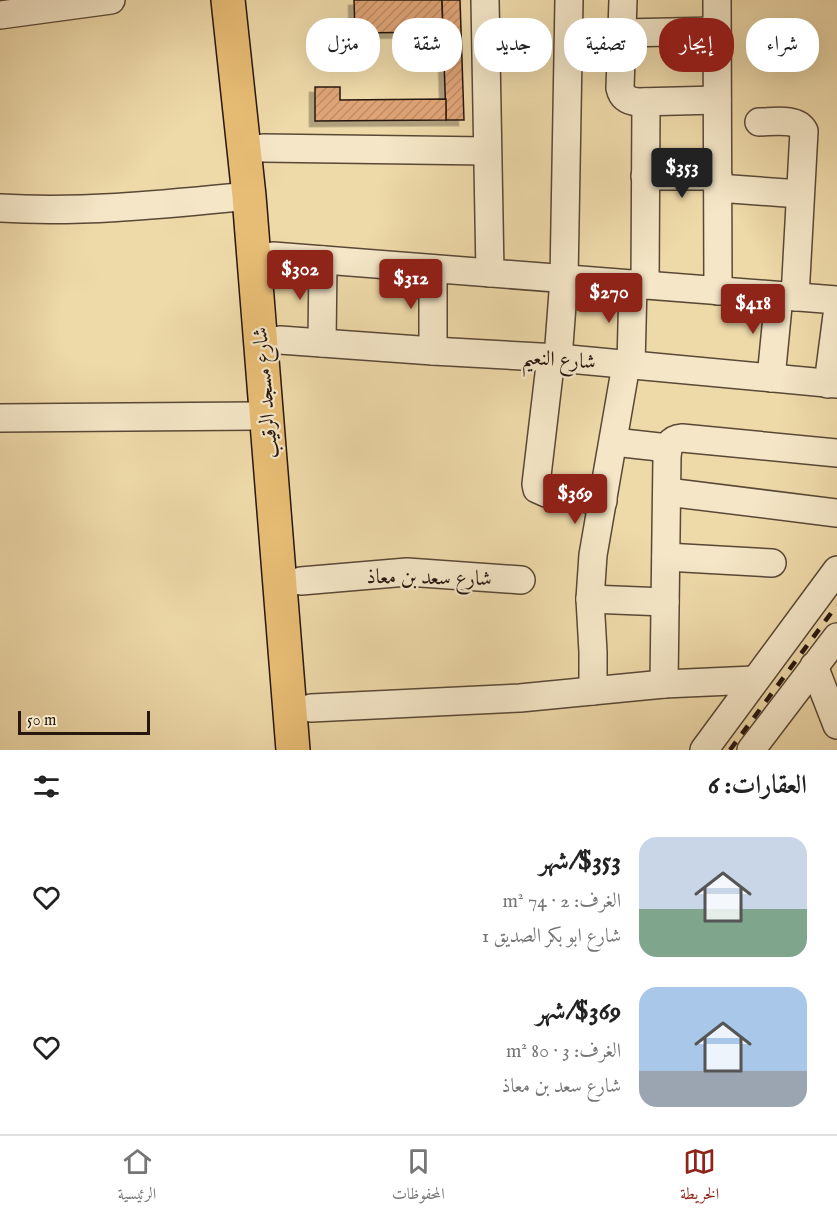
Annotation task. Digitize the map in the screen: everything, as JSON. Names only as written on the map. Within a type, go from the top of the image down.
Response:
[{"type":"main road","name":"شارع مسجد الرقيب","points":[[228,0],[249,196],[293,750]]},
{"type":"main road","name":"شارع مسجد الرقيب","points":[[250,0],[314,750]]},
{"type":"street","points":[[3,10],[111,0]]},
{"type":"street","points":[[484,0],[490,273]]},
{"type":"street","points":[[569,0],[564,279],[536,484],[537,489],[546,493],[603,501]]},
{"type":"street","points":[[622,18],[623,0]]},
{"type":"street","points":[[717,0],[717,18]]},
{"type":"street","points":[[621,72],[621,93],[632,101],[717,100]]},
{"type":"street","points":[[717,72],[718,291]]},
{"type":"street","points":[[593,691],[590,599],[592,555],[628,365],[639,285],[645,176],[646,102]]},
{"type":"street","points":[[759,122],[796,123],[802,126],[804,131],[800,194],[787,296],[771,378]]},
{"type":"street","points":[[263,148],[487,151]]},
{"type":"street","points":[[645,176],[718,182],[800,194]]},
{"type":"street","points":[[0,208],[97,210],[249,196]]},
{"type":"street","points":[[273,256],[837,300]]},
{"type":"street","points":[[322,260],[322,343]]},
{"type":"street","points":[[433,268],[433,351]]},
{"type":"street","points":[[833,384],[837,315]]},
{"type":"street","name":"شارع النعيم","points":[[280,340],[554,358],[833,384]]},
{"type":"street","points":[[0,418],[267,416]]},
{"type":"street","points":[[664,684],[668,448],[671,442],[676,438],[682,438],[837,453]]},
{"type":"street","points":[[614,442],[668,448]]},
{"type":"street","points":[[667,492],[837,513]]},
{"type":"street","points":[[666,557],[772,563]]},
{"type":"street","points":[[704,750],[837,570]]},
{"type":"street","name":"شارع سعد بن معاذ","points":[[301,581],[407,572],[521,580]]},
{"type":"street","points":[[590,599],[665,602]]},
{"type":"street","points":[[751,750],[837,637]]},
{"type":"street","points":[[814,666],[837,725]]},
{"type":"street","points":[[311,708],[520,698],[664,684],[754,680]]},
{"type":"building","points":[[354,0],[442,0],[443,18],[392,18],[392,33],[380,33],[380,18],[355,18]]},
{"type":"building","points":[[442,0],[460,0],[461,18],[443,18]]},
{"type":"building","points":[[462,60],[464,120],[446,120],[444,72],[462,72]]},
{"type":"building","points":[[315,87],[340,87],[340,100],[446,99],[446,120],[315,121]]},
{"type":"railway","points":[[730,750],[837,605]]}]
